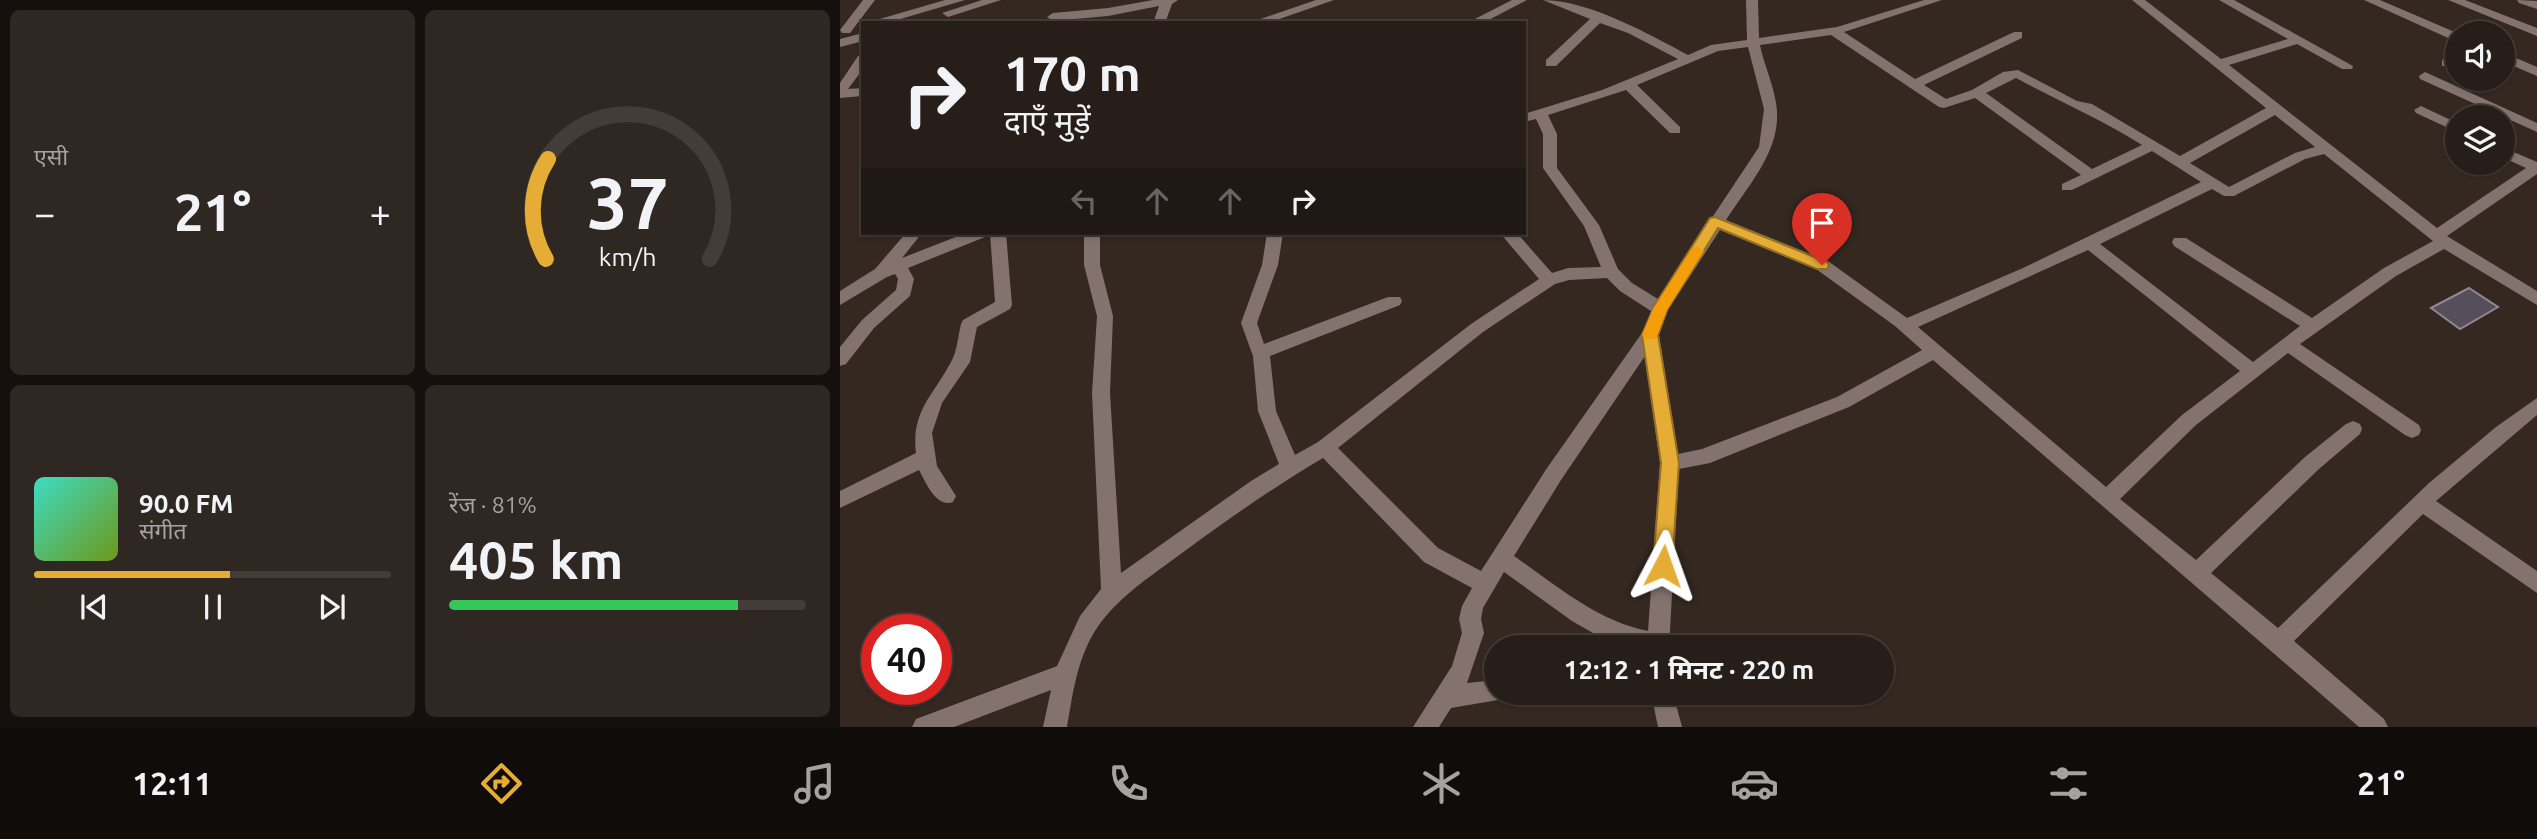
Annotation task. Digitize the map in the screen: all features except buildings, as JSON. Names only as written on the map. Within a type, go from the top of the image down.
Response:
[{"type":"street","points":[[843,30],[869,0]]},
{"type":"street","points":[[882,21],[962,4],[995,0]]},
{"type":"street","points":[[1052,20],[1062,0]]},
{"type":"street","points":[[1108,12],[1130,0]]},
{"type":"street","points":[[1261,21],[1328,0]]},
{"type":"street","points":[[1477,21],[1521,0]]},
{"type":"street","points":[[1549,0],[1643,36],[1689,60]]},
{"type":"street","points":[[1425,727],[1446,697],[1467,657],[1473,633],[1470,619],[1500,558],[1650,335],[1660,309],[1766,146],[1773,104],[1755,53],[1752,0]]},
{"type":"street","points":[[1526,118],[1629,85],[1715,48],[1835,31],[1936,0]]},
{"type":"street","points":[[2138,0],[2440,239],[2537,299]]},
{"type":"street","points":[[2225,0],[2347,66]]},
{"type":"street","points":[[2370,0],[2445,33]]},
{"type":"street","points":[[2454,0],[2537,32]]},
{"type":"street","points":[[2523,0],[2537,5]]},
{"type":"street","points":[[1052,20],[1170,1]]},
{"type":"street","points":[[1160,21],[1170,1]]},
{"type":"street","points":[[919,21],[962,4]]},
{"type":"street","points":[[956,21],[962,4]]},
{"type":"street","points":[[1551,62],[1598,18]]},
{"type":"street","points":[[843,30],[861,26]]},
{"type":"street","points":[[1835,31],[1913,85],[1948,105],[1977,93],[2008,75],[2018,74],[2073,104],[2091,109],[2222,191],[2233,192],[2300,156],[2326,149]]},
{"type":"street","points":[[1913,85],[2018,35]]},
{"type":"street","points":[[840,43],[861,38]]},
{"type":"street","points":[[2219,64],[2298,40]]},
{"type":"street","points":[[2515,60],[2534,67]]},
{"type":"street","points":[[840,93],[861,62]]},
{"type":"street","points":[[2425,76],[2537,128]]},
{"type":"street","points":[[1629,85],[1675,130]]},
{"type":"street","points":[[840,93],[861,92]]},
{"type":"street","points":[[1977,93],[2091,175]]},
{"type":"street","points":[[2179,163],[2275,109]]},
{"type":"street","points":[[2421,110],[2445,122]]},
{"type":"street","points":[[1541,114],[1550,134],[1550,167],[1591,225],[1611,272],[1626,288],[1660,309]]},
{"type":"street","points":[[2067,187],[2152,146]]},
{"type":"street","points":[[2106,500],[2189,420],[2312,326],[2440,239],[2537,167],[2515,157]]},
{"type":"street","points":[[1905,326],[2089,243],[2210,184]]},
{"type":"street","points":[[1715,222],[1822,265],[1905,326],[2106,500],[2279,642],[2376,727]]},
{"type":"street","points":[[881,273],[912,235]]},
{"type":"street","points":[[840,299],[881,273],[975,235]]},
{"type":"street","points":[[946,496],[928,468],[923,433],[927,417],[961,362],[969,324],[1004,305],[998,235]]},
{"type":"street","points":[[1091,235],[1092,265],[1105,316],[1101,393],[1112,593]]},
{"type":"street","points":[[1275,235],[1270,265],[1250,323],[1261,352],[1267,411],[1290,467]]},
{"type":"street","points":[[1510,235],[1549,279]]},
{"type":"street","points":[[2180,242],[2312,326]]},
{"type":"street","points":[[2089,243],[2254,372]]},
{"type":"street","points":[[840,359],[868,324],[904,292],[906,279],[899,266]]},
{"type":"street","points":[[1055,727],[1065,674],[1088,623],[1112,593],[1258,486],[1325,447],[1477,328],[1549,279],[1568,274],[1611,272]]},
{"type":"street","points":[[1261,352],[1394,301]]},
{"type":"street","points":[[1650,335],[1670,463],[1659,635]]},
{"type":"street","points":[[2289,345],[2412,430]]},
{"type":"street","points":[[1670,463],[1703,457],[1843,402],[1935,351]]},
{"type":"street","points":[[2279,642],[2333,586],[2423,503],[2537,405]]},
{"type":"street","points":[[2195,575],[2312,463],[2353,429]]},
{"type":"street","points":[[1325,447],[1431,555],[1485,584]]},
{"type":"street","points":[[840,500],[927,457]]},
{"type":"street","points":[[2423,503],[2537,583]]},
{"type":"street","points":[[1500,558],[1580,614],[1618,635]]},
{"type":"street","points":[[925,727],[1065,674]]},
{"type":"street","points":[[1446,697],[1484,692]]},
{"type":"street","points":[[1665,705],[1670,727]]},
{"type":"slow traffic","points":[[1650,335],[1660,309],[1697,251]]},
{"type":"route","points":[[1663,566],[1670,463],[1650,335],[1660,309],[1715,222],[1799,253],[1822,265]]}]
